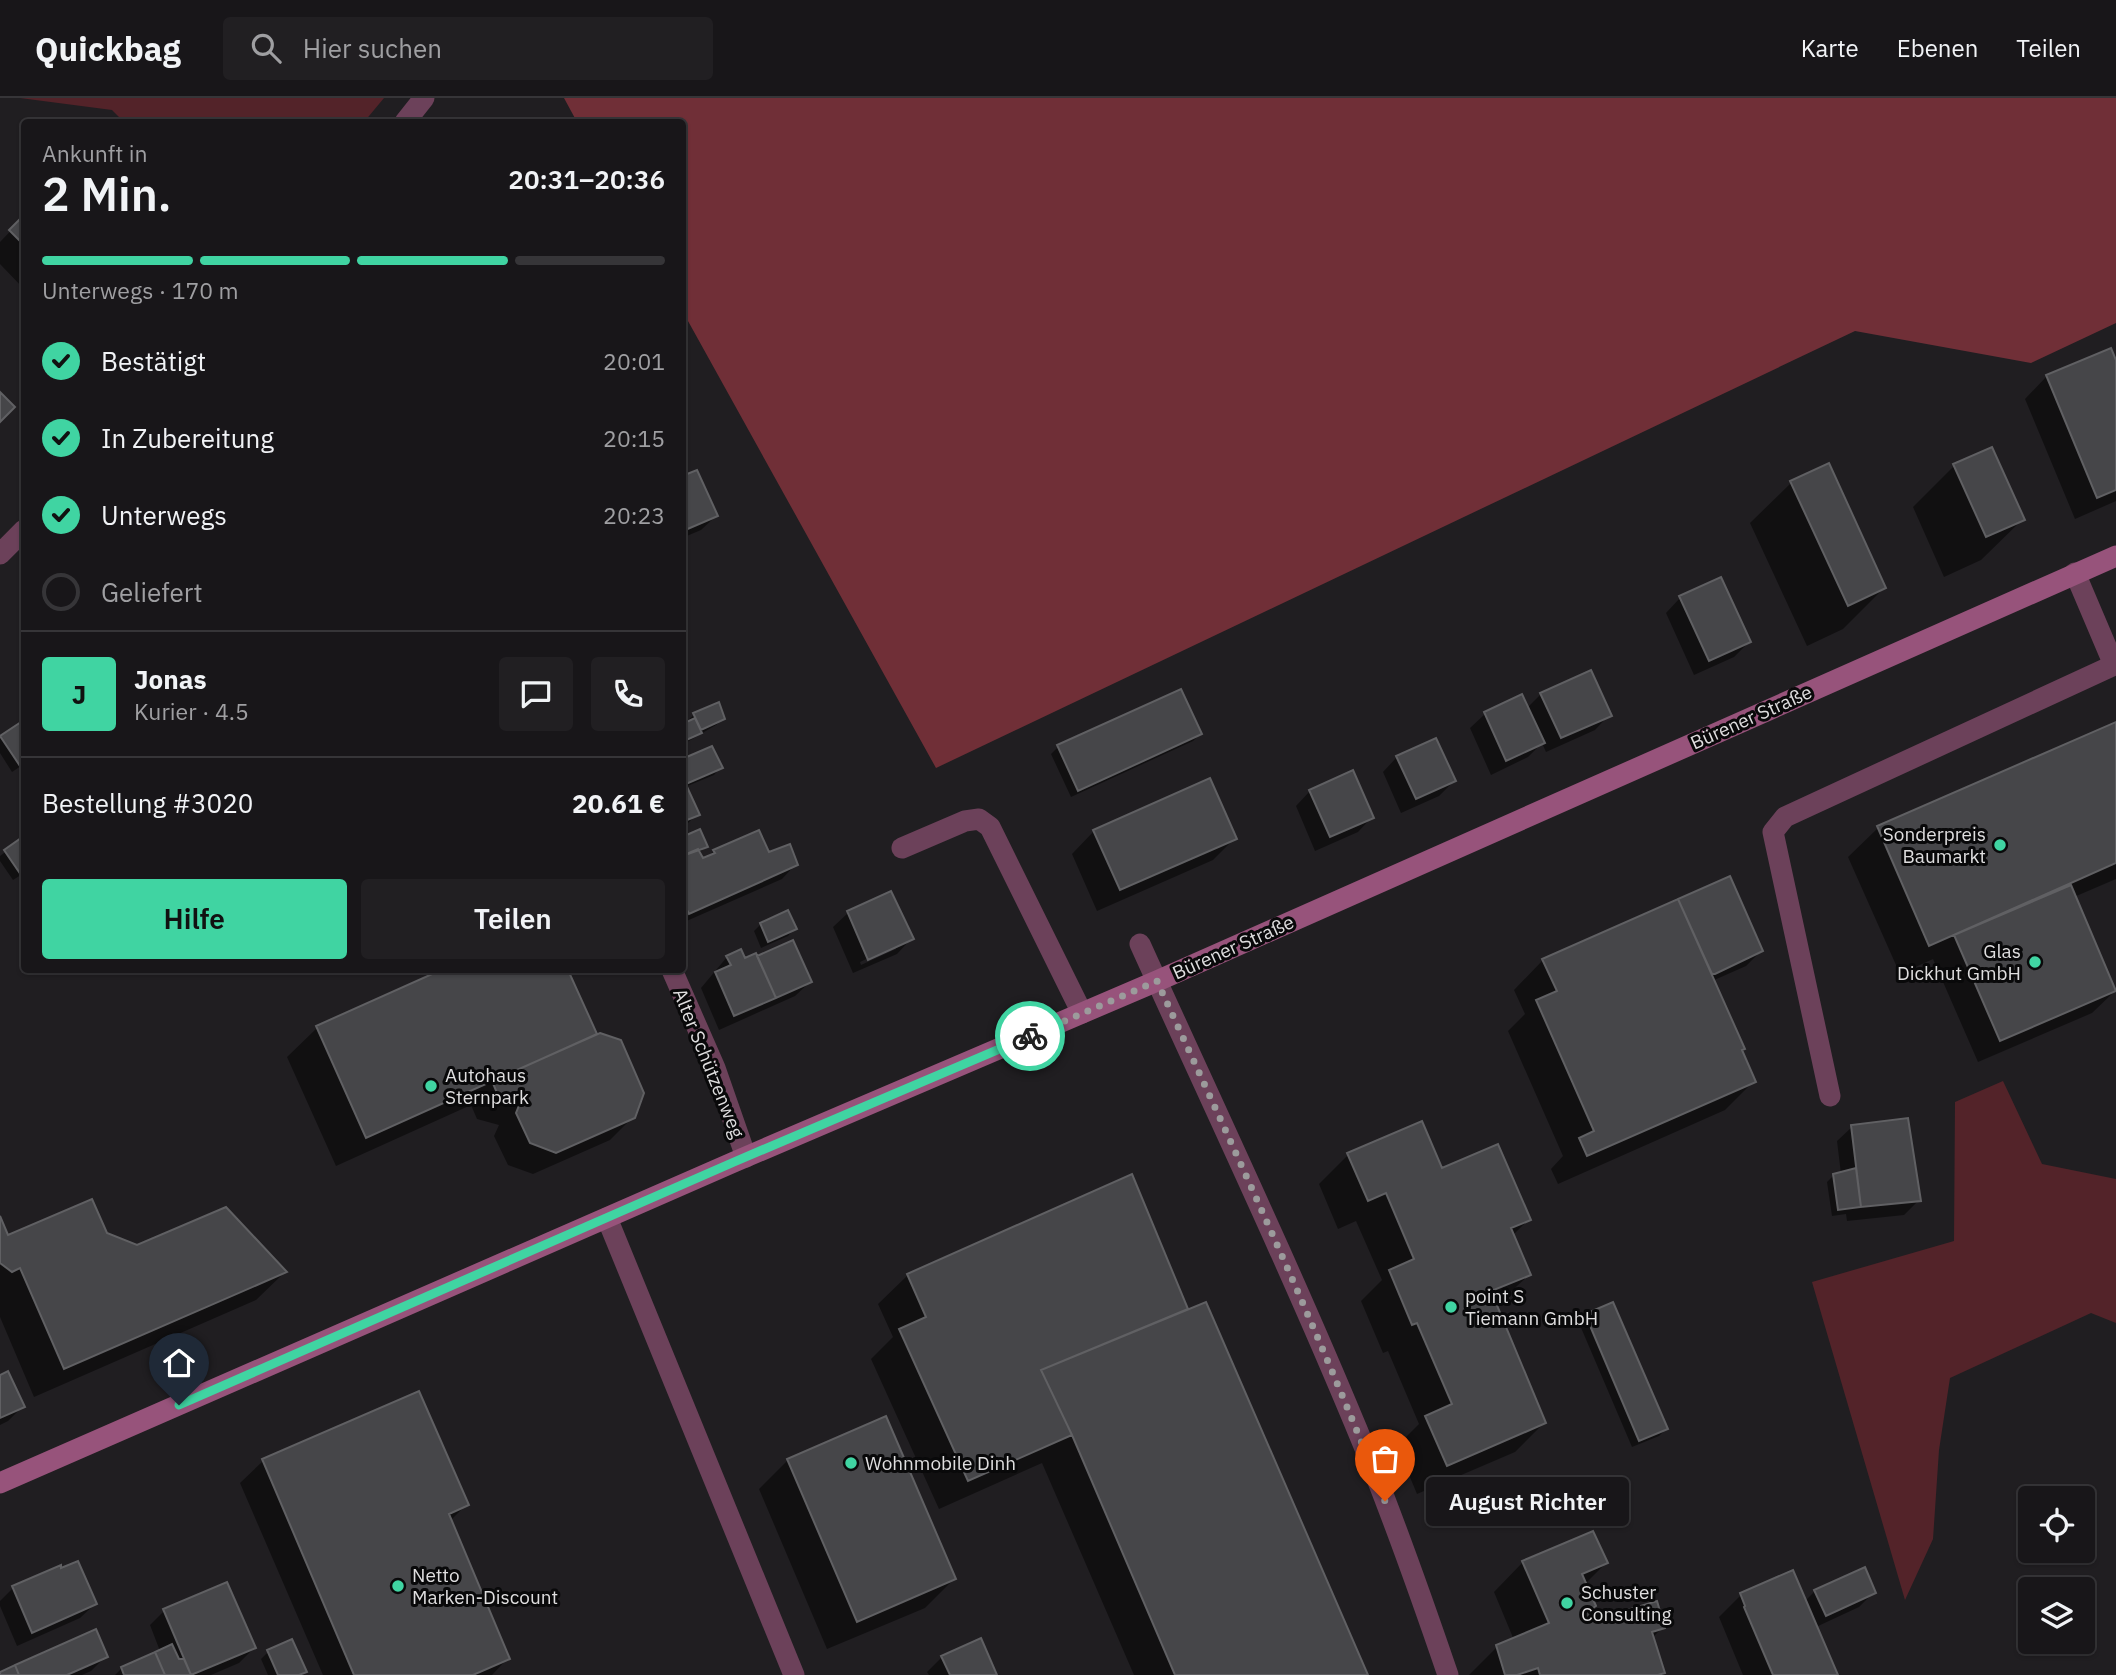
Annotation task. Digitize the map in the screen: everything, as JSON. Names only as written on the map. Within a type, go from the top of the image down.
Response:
[{"type":"main road","name":"Bürener Straße","points":[[0,1483],[607,1217],[1157,981],[2116,556]]},
{"type":"street","points":[[407,119],[425,98]]},
{"type":"street","points":[[0,554],[21,533]]},
{"type":"street","points":[[1830,1096],[1773,832],[1785,817],[2115,668],[2075,573]]},
{"type":"street","points":[[902,848],[965,821],[979,819],[990,827],[1082,1013]]},
{"type":"street","points":[[1140,944],[1253,1191],[1354,1423],[1406,1553],[1448,1675]]},
{"type":"street","name":"Alter Schützenweg","points":[[673,973],[715,1068],[746,1157]]},
{"type":"street","points":[[607,1217],[794,1675]]},
{"type":"shaded area","points":[[20,98],[384,98],[366,119],[121,119],[112,110]]},
{"type":"shaded area","points":[[564,98],[2116,98],[2116,323],[2031,363],[1855,331],[936,768],[686,317],[686,119],[575,119]]},
{"type":"shaded area","points":[[2003,1081],[2042,1164],[2116,1179],[2116,1323],[2091,1313],[1950,1378],[1939,1450],[1933,1539],[1905,1600],[1812,1282],[1954,1241],[1955,1102]]},
{"type":"building","points":[[21,218],[21,242],[9,230]]},
{"type":"building","points":[[2111,348],[2116,360],[2116,490],[2097,498],[2046,375]]},
{"type":"building","points":[[0,392],[15,407],[0,422]]},
{"type":"building","points":[[1992,447],[2025,520],[1986,537],[1953,464]]},
{"type":"building","points":[[1829,463],[1886,588],[1848,606],[1790,481]]},
{"type":"building","points":[[697,470],[718,516],[686,530],[686,474]]},
{"type":"building","points":[[1721,577],[1751,642],[1709,661],[1679,596]]},
{"type":"building","points":[[1591,670],[1612,716],[1561,738],[1540,693]]},
{"type":"building","points":[[1181,689],[1202,734],[1078,791],[1057,745]]},
{"type":"building","points":[[1522,694],[1545,743],[1506,761],[1484,712]]},
{"type":"building","points":[[719,702],[725,719],[701,730],[693,713]]},
{"type":"building","points":[[695,718],[702,733],[686,740],[686,722]]},
{"type":"building","points":[[21,722],[20,766],[0,736]]},
{"type":"building","name":"Sonderpreis Baumarkt","points":[[2116,722],[2116,863],[1929,946],[1877,826]]},
{"type":"building","points":[[1436,738],[1456,781],[1416,799],[1396,756]]},
{"type":"building","points":[[712,746],[723,768],[686,784],[686,757]]},
{"type":"building","points":[[1353,770],[1374,818],[1330,837],[1309,790]]},
{"type":"building","points":[[1210,778],[1237,839],[1120,890],[1093,830]]},
{"type":"building","points":[[686,785],[700,815],[686,820]]},
{"type":"building","points":[[700,829],[708,847],[686,855],[686,835]]},
{"type":"building","points":[[759,830],[769,852],[790,844],[798,865],[689,914],[686,908],[686,854],[698,849],[703,858],[715,853],[713,850]]},
{"type":"building","points":[[21,838],[21,875],[4,850]]},
{"type":"building","points":[[1730,876],[1763,951],[1712,974],[1678,899]]},
{"type":"building","name":"Glas Dickhut GmbH","points":[[2071,885],[2116,991],[2000,1041],[1954,935]]},
{"type":"building","points":[[891,891],[914,939],[868,960],[847,911]]},
{"type":"building","points":[[1678,899],[1745,1049],[1742,1050],[1756,1082],[1587,1156],[1579,1138],[1594,1131],[1536,1000],[1557,991],[1542,959]]},
{"type":"building","points":[[788,910],[797,929],[768,942],[760,923]]},
{"type":"building","points":[[793,940],[812,982],[776,998],[757,956]]},
{"type":"building","points":[[741,949],[745,958],[756,953],[776,998],[734,1016],[715,972],[731,965],[726,956]]},
{"type":"building","points":[[434,973],[569,973],[597,1034],[366,1138],[316,1026]]},
{"type":"building","points":[[600,1033],[621,1040],[644,1093],[635,1118],[556,1153],[530,1143],[516,1113],[520,1103],[499,1098],[492,1081]]},
{"type":"building","points":[[1908,1118],[1921,1201],[1861,1207],[1851,1125]]},
{"type":"building","name":"point S Tiemann GmbH","points":[[1422,1121],[1442,1168],[1498,1144],[1531,1220],[1511,1228],[1531,1275],[1491,1291],[1546,1423],[1447,1466],[1425,1416],[1452,1404],[1417,1323],[1412,1325],[1389,1270],[1414,1259],[1386,1193],[1368,1201],[1347,1153]]},
{"type":"building","points":[[1856,1168],[1861,1207],[1838,1210],[1833,1174]]},
{"type":"building","points":[[1132,1174],[1188,1309],[1041,1370],[1072,1435],[968,1481],[899,1329],[926,1317],[907,1274]]},
{"type":"building","points":[[92,1199],[107,1233],[137,1245],[226,1207],[287,1272],[64,1369],[20,1268],[12,1272],[0,1263],[0,1216],[8,1235]]},
{"type":"building","points":[[1206,1302],[1368,1675],[1175,1675],[1072,1435],[1041,1370]]},
{"type":"building","points":[[1613,1302],[1668,1429],[1639,1441],[1585,1314]]},
{"type":"building","points":[[8,1371],[25,1407],[0,1418],[0,1375]]},
{"type":"building","name":"Netto Marken-Discount","points":[[419,1391],[469,1505],[449,1514],[510,1659],[473,1675],[354,1675],[262,1459]]},
{"type":"building","points":[[886,1416],[956,1579],[857,1622],[787,1459]]},
{"type":"building","name":"Schuster Consulting","points":[[1593,1531],[1608,1563],[1582,1574],[1596,1606],[1593,1608],[1598,1619],[1657,1601],[1665,1628],[1652,1632],[1665,1673],[1540,1675],[1538,1668],[1517,1675],[1505,1675],[1496,1645],[1549,1623],[1522,1561]]},
{"type":"building","points":[[78,1561],[97,1604],[32,1633],[12,1586],[61,1565],[61,1568]]},
{"type":"building","points":[[1865,1567],[1876,1593],[1826,1616],[1814,1590]]},
{"type":"building","points":[[1793,1570],[1838,1675],[1773,1675],[1740,1593]]},
{"type":"building","points":[[227,1582],[256,1648],[191,1675],[163,1609]]},
{"type":"building","points":[[96,1629],[108,1657],[67,1675],[19,1675],[15,1665]]},
{"type":"building","points":[[981,1638],[997,1675],[950,1675],[941,1656]]},
{"type":"building","points":[[292,1639],[307,1672],[299,1675],[278,1675],[267,1650]]},
{"type":"building","points":[[172,1644],[179,1659],[184,1659],[191,1675],[165,1675],[155,1652]]},
{"type":"building","points":[[155,1652],[165,1675],[124,1675],[121,1667]]},
{"type":"building","points":[[15,1665],[19,1675],[0,1675],[0,1672]]},
{"type":"way so far","points":[[1030,1036],[1157,981],[1253,1191],[1385,1501]]},
{"type":"place","name":"Sonderpreis Baumarkt","points":[[2000,845]]},
{"type":"place","name":"Glas Dickhut GmbH","points":[[2035,962]]},
{"type":"place","name":"Autohaus Sternpark","points":[[431,1086]]},
{"type":"place","name":"point S Tiemann GmbH","points":[[1451,1307]]},
{"type":"place","name":"Wohnmobile Dinh","points":[[851,1463]]},
{"type":"place","name":"August Richter","points":[[1385,1501]]},
{"type":"place","name":"Netto Marken-Discount","points":[[398,1586]]},
{"type":"place","name":"Schuster Consulting","points":[[1567,1603]]},
{"type":"route","points":[[179,1405],[734,1162],[1030,1036]]}]
